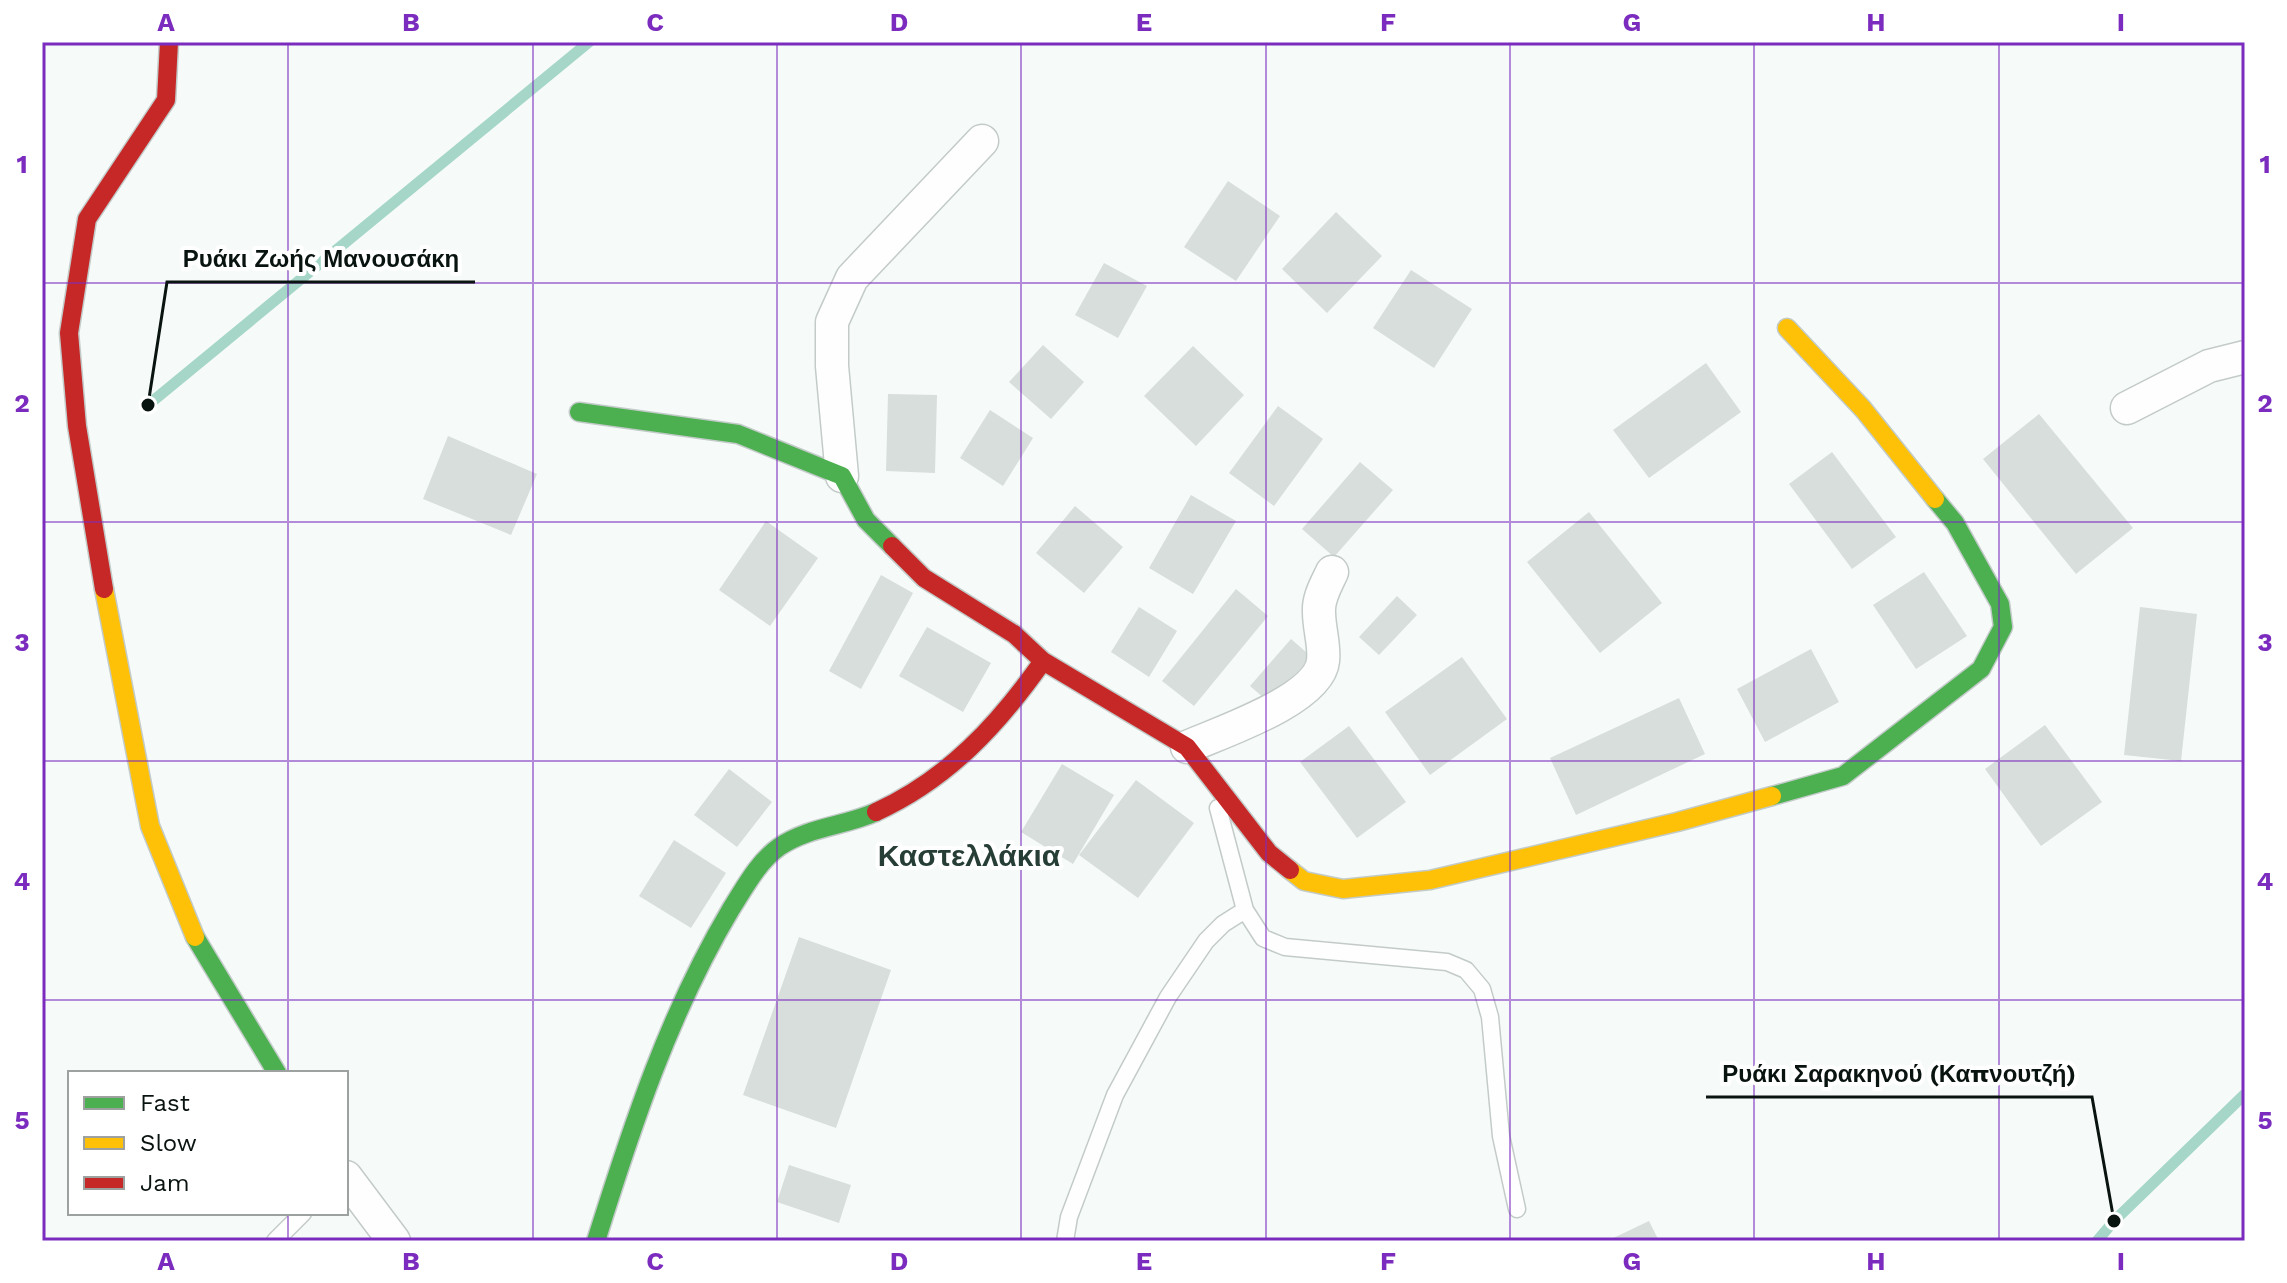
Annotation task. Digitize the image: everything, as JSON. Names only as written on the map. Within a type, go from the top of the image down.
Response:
[{"type":"street","points":[[169,42],[166,100],[87,219],[69,333],[77,426],[112,634],[150,826],[190,928],[276,1071]]},
{"type":"street","points":[[982,141],[852,278],[832,322],[832,366],[842,476],[866,520],[924,578],[1014,634],[1043,661],[1187,747],[1269,853],[1304,881],[1343,889],[1430,880],[1677,822],[1843,776],[1963,686],[1981,669],[2003,627],[2000,604],[1955,523],[1863,409],[1787,328]]},
{"type":"street","points":[[2127,408],[2209,366],[2245,357]]},
{"type":"street","points":[[579,412],[738,434],[842,476]]},
{"type":"street","points":[[1187,747],[1267,713],[1309,686],[1323,665],[1319,610],[1332,572]]},
{"type":"street","points":[[596,1241],[633,1124],[663,1044],[692,978],[753,874],[781,845],[820,827],[864,817],[908,798],[947,771],[1008,709],[1043,661]]},
{"type":"street","points":[[348,1180],[394,1241]]},
{"type":"lane","points":[[1221,791],[1218,808],[1245,910],[1263,938],[1285,947],[1447,962],[1466,970],[1482,989],[1490,1017],[1501,1136],[1517,1209]]},
{"type":"lane","points":[[1065,1241],[1069,1217],[1115,1095],[1168,997],[1206,941],[1223,924],[1245,910]]},
{"type":"lane","points":[[275,1241],[301,1215]]},
{"type":"building","points":[[1228,181],[1280,216],[1236,281],[1184,247]]},
{"type":"building","points":[[1336,212],[1382,256],[1327,313],[1282,269]]},
{"type":"building","points":[[1104,263],[1147,286],[1118,338],[1075,315]]},
{"type":"building","points":[[1411,270],[1472,309],[1434,368],[1373,328]]},
{"type":"building","points":[[1043,345],[1084,382],[1051,419],[1009,382]]},
{"type":"building","points":[[1193,346],[1244,395],[1196,446],[1144,396]]},
{"type":"building","points":[[1706,363],[1741,412],[1649,478],[1613,430]]},
{"type":"building","points":[[888,394],[937,395],[935,473],[886,471]]},
{"type":"building","points":[[1278,406],[1323,439],[1274,506],[1229,473]]},
{"type":"building","points":[[990,410],[1033,438],[1003,486],[960,458]]},
{"type":"building","points":[[2039,414],[2133,528],[2076,574],[1983,459]]},
{"type":"building","points":[[448,436],[537,474],[511,535],[423,499]]},
{"type":"building","points":[[1832,452],[1896,537],[1852,569],[1789,484]]},
{"type":"building","points":[[1360,462],[1393,490],[1334,557],[1302,529]]},
{"type":"building","points":[[1191,495],[1236,521],[1193,594],[1149,568]]},
{"type":"building","points":[[1075,506],[1123,547],[1084,593],[1036,553]]},
{"type":"building","points":[[1589,512],[1662,603],[1600,653],[1527,562]]},
{"type":"building","points":[[766,521],[818,558],[770,626],[719,590]]},
{"type":"building","points":[[1924,572],[1967,636],[1916,669],[1873,605]]},
{"type":"building","points":[[881,575],[913,593],[861,689],[829,671]]},
{"type":"building","points":[[1236,589],[1268,616],[1194,706],[1162,681]]},
{"type":"building","points":[[1397,596],[1417,615],[1379,655],[1359,637]]},
{"type":"building","points":[[1139,607],[1177,631],[1149,677],[1111,652]]},
{"type":"building","points":[[2140,607],[2197,614],[2181,761],[2124,755]]},
{"type":"building","points":[[927,627],[991,663],[963,712],[899,676]]},
{"type":"building","points":[[1291,639],[1313,658],[1272,705],[1250,686]]},
{"type":"building","points":[[1811,649],[1839,702],[1765,742],[1737,689]]},
{"type":"building","points":[[1462,657],[1507,719],[1430,775],[1385,712]]},
{"type":"building","points":[[1679,698],[1705,754],[1576,815],[1550,758]]},
{"type":"building","points":[[2045,725],[2102,802],[2041,846],[1985,769]]},
{"type":"building","points":[[1349,726],[1406,802],[1357,838],[1300,762]]},
{"type":"building","points":[[1062,764],[1114,795],[1073,864],[1021,832]]},
{"type":"building","points":[[729,769],[772,802],[737,847],[694,815]]},
{"type":"building","points":[[1136,780],[1194,823],[1138,898],[1079,855]]},
{"type":"building","points":[[674,840],[726,873],[691,928],[639,896]]},
{"type":"building","points":[[799,937],[891,970],[836,1128],[743,1095]]},
{"type":"building","points":[[789,1165],[851,1185],[839,1223],[777,1202]]},
{"type":"building","points":[[1649,1221],[1659,1241],[1607,1241]]},
{"type":"waterway","points":[[148,405],[589,42]]},
{"type":"waterway","points":[[2097,1241],[2245,1094]]},
{"type":"traffic: fast","points":[[579,412],[738,434],[842,476],[866,520],[892,546]]},
{"type":"traffic: fast","points":[[1772,796],[1843,776],[1981,669],[2003,627],[2000,604],[1955,523],[1935,499]]},
{"type":"traffic: fast","points":[[596,1241],[638,1113],[671,1029],[709,948],[747,884],[765,860],[790,840],[876,812]]},
{"type":"traffic: fast","points":[[195,937],[276,1071]]},
{"type":"traffic: slow","points":[[1787,328],[1863,409],[1935,499]]},
{"type":"traffic: slow","points":[[104,589],[150,826],[195,937]]},
{"type":"traffic: slow","points":[[1290,870],[1304,881],[1343,889],[1430,880],[1677,822],[1772,796]]},
{"type":"traffic: jam","points":[[104,589],[77,426],[69,333],[87,219],[166,100],[169,42]]},
{"type":"traffic: jam","points":[[892,546],[924,578],[1014,634],[1043,661],[1187,747],[1269,853],[1290,870]]},
{"type":"traffic: jam","points":[[876,812],[902,799],[949,767],[1008,707],[1043,661]]},
{"type":"place","name":"Ρυάκι Ζωής Μανουσάκη","points":[[148,405]]},
{"type":"place","name":"Ρυάκι Σαρακηνού (Καπνουτζή)","points":[[2114,1221]]},
{"type":"district","name":"Καστελλάκια","points":[[969,855]]}]
